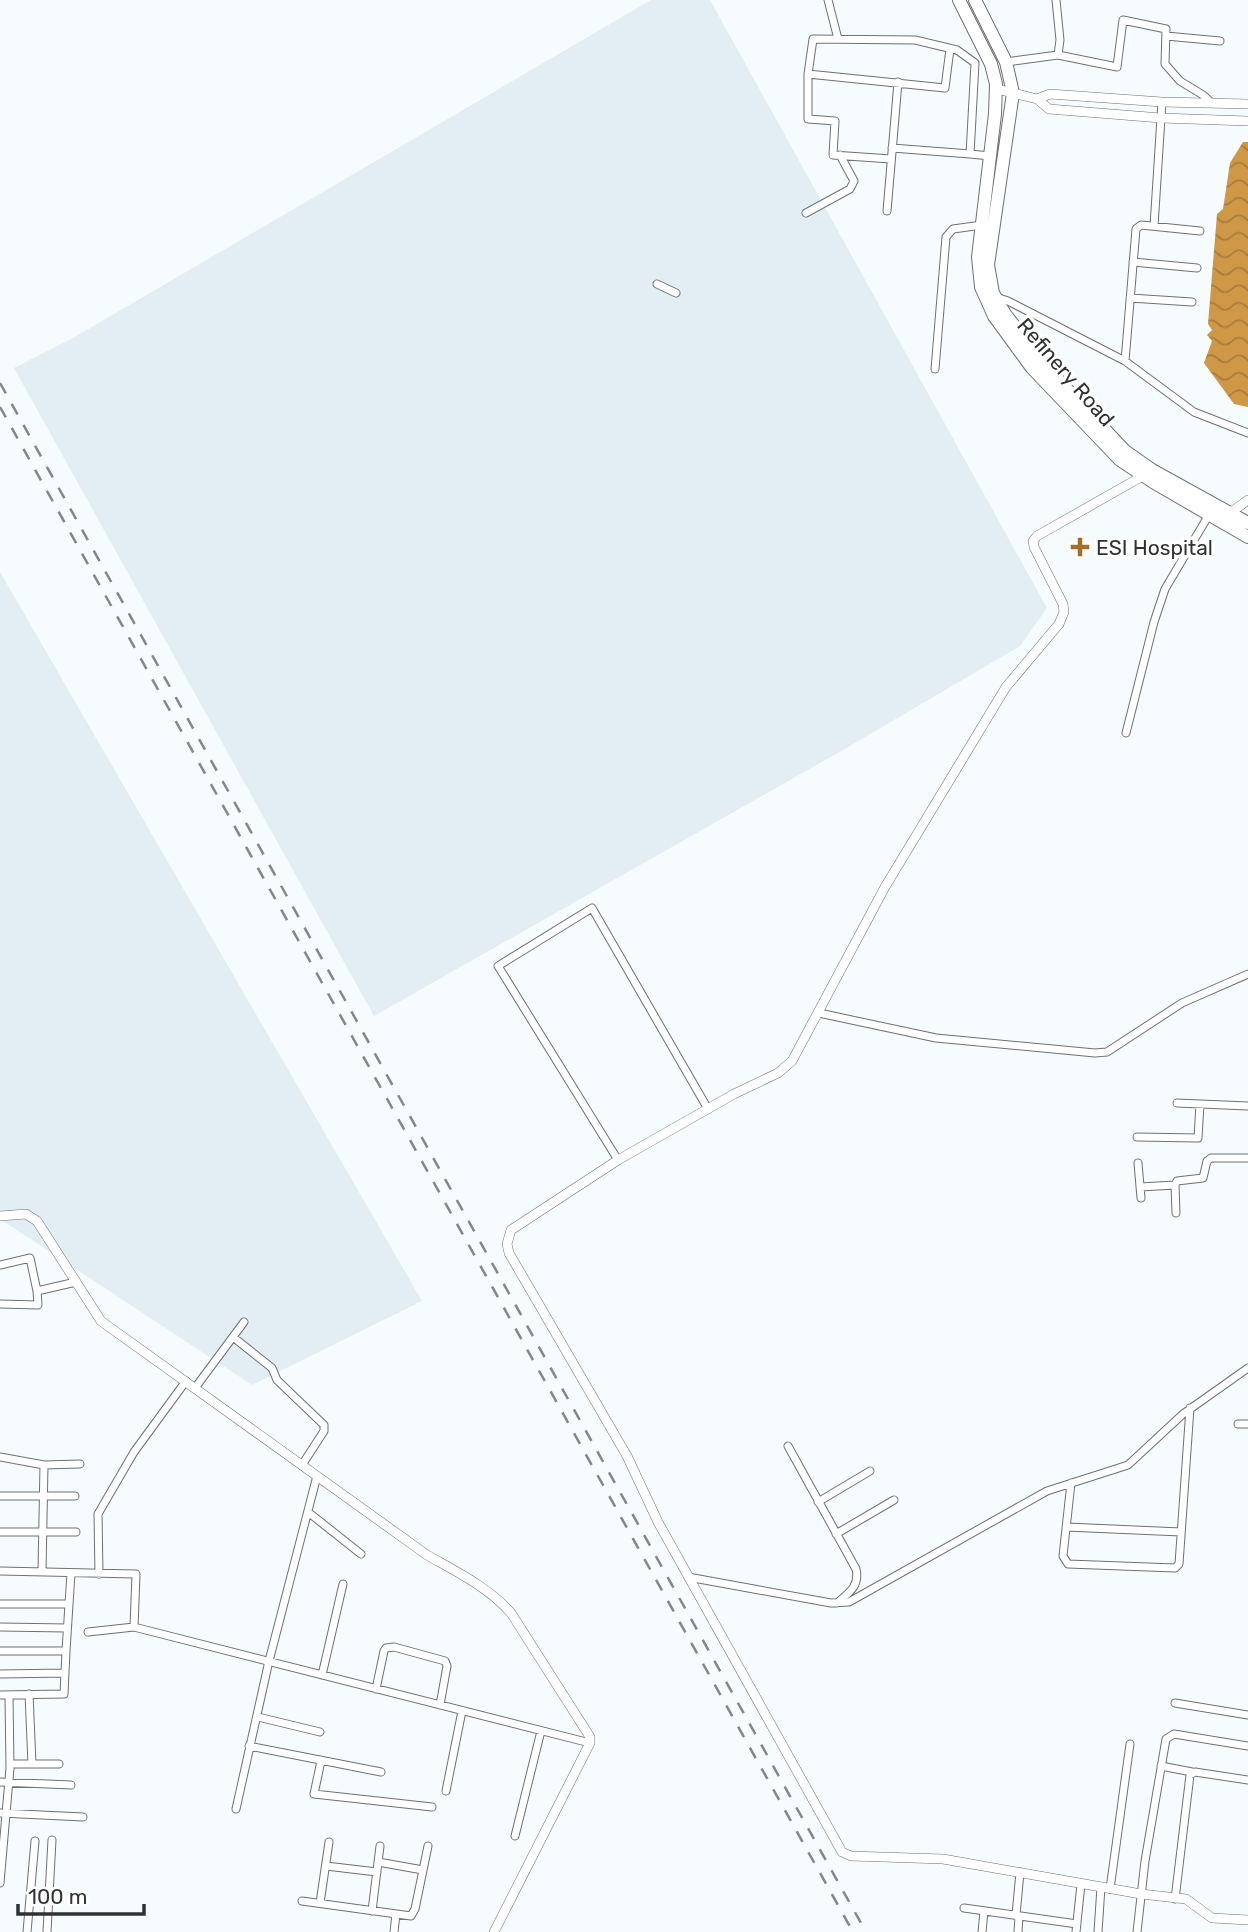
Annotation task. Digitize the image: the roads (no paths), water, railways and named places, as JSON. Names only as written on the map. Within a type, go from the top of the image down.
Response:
[{"type":"main road","name":"Refinery Road","points":[[959,0],[991,64],[997,89],[978,257],[981,287],[990,298],[1003,330],[1032,368],[1120,460],[1212,510],[1248,537]]},
{"type":"main road","name":"Refinery Road","points":[[975,0],[1006,62],[1013,93],[988,265],[990,298]]},
{"type":"main road","name":"Refinery Road","points":[[1212,510],[1230,513],[1248,523]]},
{"type":"street","points":[[828,0],[838,39]]},
{"type":"street","points":[[1056,0],[1060,40],[1058,55]]},
{"type":"street","points":[[1006,62],[1058,55],[1117,67],[1123,20],[1166,29],[1165,64],[1180,81],[1212,103]]},
{"type":"street","points":[[1166,36],[1220,41]]},
{"type":"street","points":[[891,159],[833,155],[835,121],[808,119],[808,74],[813,39],[915,40],[957,50],[975,62],[970,153]]},
{"type":"street","points":[[808,74],[945,88],[950,49]]},
{"type":"street","points":[[887,211],[898,82]]},
{"type":"street","points":[[997,89],[1037,99],[1049,109],[1161,118],[1248,121]]},
{"type":"street","points":[[1037,99],[1050,94],[1162,102],[1248,104]]},
{"type":"street","points":[[1154,226],[1162,102]]},
{"type":"street","points":[[892,148],[990,156]]},
{"type":"street","points":[[806,213],[850,189],[854,181],[840,155]]},
{"type":"street","points":[[935,369],[946,237],[953,229],[983,225]]},
{"type":"street","points":[[1125,360],[1136,229],[1142,225],[1200,231]]},
{"type":"street","points":[[1133,262],[1197,268]]},
{"type":"street","points":[[657,284],[676,293]]},
{"type":"street","points":[[990,298],[1008,301],[1125,360],[1194,412],[1248,433]]},
{"type":"street","points":[[1130,298],[1192,302]]},
{"type":"street","points":[[1148,473],[1037,536],[1033,541],[1063,604],[1064,612],[1059,624],[1006,687],[885,887],[792,1061],[778,1073],[618,1160],[511,1230],[507,1244],[509,1253],[627,1456],[658,1522],[842,1852],[851,1856],[943,1859],[1105,1888],[1186,1899],[1212,1917],[1248,1920]]},
{"type":"street","points":[[1230,513],[1248,500]]},
{"type":"street","points":[[1126,733],[1154,622],[1166,589],[1212,510]]},
{"type":"street","points":[[618,1160],[498,966],[592,908],[708,1109]]},
{"type":"street","points":[[819,1013],[936,1038],[1107,1052],[1187,1000],[1248,974]]},
{"type":"street","points":[[1177,1103],[1248,1106]]},
{"type":"street","points":[[1137,1137],[1198,1138],[1200,1104]]},
{"type":"street","points":[[1140,1187],[1175,1185],[1180,1180],[1203,1178],[1211,1158],[1248,1158]]},
{"type":"street","points":[[1138,1163],[1141,1198]]},
{"type":"street","points":[[1175,1185],[1176,1213]]},
{"type":"street","points":[[0,1216],[26,1214],[37,1221],[101,1321],[427,1555],[480,1586],[511,1613],[590,1737],[590,1744],[494,1932]]},
{"type":"street","points":[[0,1265],[30,1258],[38,1305],[0,1304]]},
{"type":"street","points":[[37,1291],[76,1282]]},
{"type":"street","points":[[195,1388],[244,1322]]},
{"type":"street","points":[[233,1337],[273,1369],[277,1380],[324,1425],[324,1431],[302,1465]]},
{"type":"street","points":[[688,1577],[837,1603],[855,1599],[1044,1493],[1132,1462],[1191,1408],[1248,1368]]},
{"type":"street","points":[[99,1574],[99,1514],[134,1452],[186,1381]]},
{"type":"street","points":[[1071,1483],[1063,1556],[1065,1561],[1072,1565],[1175,1567],[1179,1564],[1191,1408]]},
{"type":"street","points":[[1238,1424],[1248,1424]]},
{"type":"street","points":[[788,1446],[858,1577],[852,1591],[837,1603]]},
{"type":"street","points":[[0,1457],[44,1465],[80,1464]]},
{"type":"street","points":[[42,1571],[44,1465]]},
{"type":"street","points":[[818,1502],[870,1471]]},
{"type":"street","points":[[236,1809],[269,1661],[317,1476]]},
{"type":"street","points":[[0,1496],[75,1496]]},
{"type":"street","points":[[836,1534],[894,1500]]},
{"type":"street","points":[[308,1512],[361,1554]]},
{"type":"street","points":[[1066,1527],[1181,1532]]},
{"type":"street","points":[[0,1532],[76,1532]]},
{"type":"street","points":[[0,1571],[135,1574],[134,1627]]},
{"type":"street","points":[[0,1695],[64,1694],[71,1573]]},
{"type":"street","points":[[322,1675],[343,1584]]},
{"type":"street","points":[[0,1604],[69,1604]]},
{"type":"street","points":[[88,1632],[134,1627],[590,1744]]},
{"type":"street","points":[[0,1628],[67,1628]]},
{"type":"street","points":[[376,1689],[384,1651],[394,1647],[445,1661],[447,1666],[440,1705]]},
{"type":"street","points":[[0,1651],[66,1651]]},
{"type":"street","points":[[0,1674],[65,1673]]},
{"type":"street","points":[[29,1694],[32,1764]]},
{"type":"street","points":[[0,1883],[3,1813],[10,1764],[9,1695]]},
{"type":"street","points":[[1175,1703],[1248,1715]]},
{"type":"street","points":[[446,1791],[463,1711]]},
{"type":"street","points":[[258,1717],[320,1732]]},
{"type":"street","points":[[514,1836],[541,1731]]},
{"type":"street","points":[[1137,1932],[1167,1739],[1171,1735],[1248,1746]]},
{"type":"street","points":[[1098,1932],[1130,1744]]},
{"type":"street","points":[[249,1746],[380,1772]]},
{"type":"street","points":[[321,1761],[314,1794],[432,1807]]},
{"type":"street","points":[[10,1764],[59,1764]]},
{"type":"street","points":[[1161,1766],[1248,1780]]},
{"type":"street","points":[[1175,1899],[1189,1777],[1192,1772]]},
{"type":"street","points":[[0,1782],[71,1785]]},
{"type":"street","points":[[3,1813],[83,1817]]},
{"type":"street","points":[[47,1932],[52,1840]]},
{"type":"street","points":[[27,1932],[35,1841]]},
{"type":"street","points":[[320,1903],[330,1842]]},
{"type":"street","points":[[372,1911],[380,1846]]},
{"type":"street","points":[[302,1901],[413,1914],[428,1846]]},
{"type":"street","points":[[378,1862],[423,1870]]},
{"type":"street","points":[[326,1866],[377,1872]]},
{"type":"street","points":[[1018,1932],[1020,1872]]},
{"type":"street","points":[[964,1908],[1058,1921],[1077,1928],[1081,1884]]},
{"type":"street","points":[[982,1932],[984,1911]]},
{"type":"street","points":[[394,1932],[396,1914]]},
{"type":"street","points":[[1057,1932],[1058,1921]]},
{"type":"water","points":[[1243,142],[1248,142],[1248,407],[1234,404],[1204,363],[1212,341],[1207,335],[1212,330],[1208,324],[1217,214],[1223,209],[1230,163]]},
{"type":"railway","points":[[0,383],[866,1932]]},
{"type":"railway","points":[[0,407],[853,1932]]},
{"type":"place","name":"ESI Hospital","points":[[1080,547]]}]
